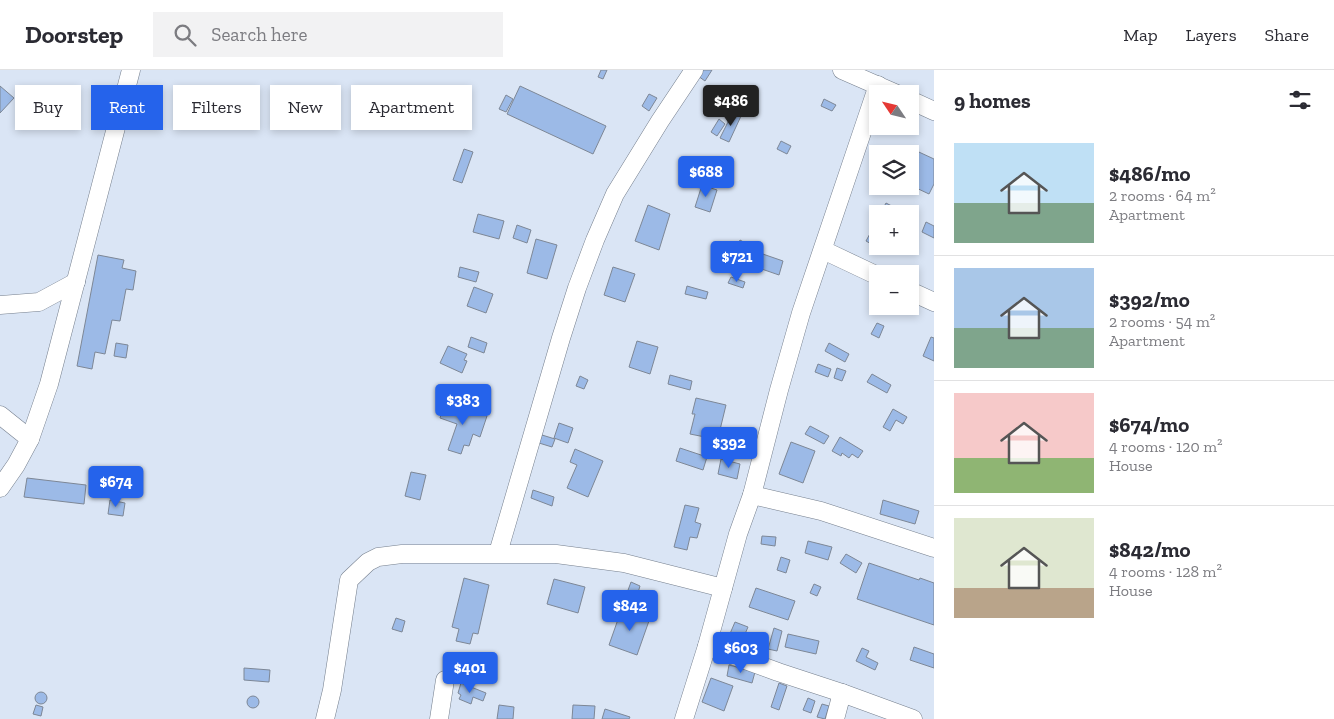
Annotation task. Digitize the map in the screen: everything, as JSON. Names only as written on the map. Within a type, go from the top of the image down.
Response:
[{"type":"street","points":[[0,488],[16,465],[30,439],[49,384],[131,70]]},
{"type":"street","points":[[498,553],[561,338],[595,240],[615,194],[694,70]]},
{"type":"street","points":[[684,719],[707,646],[722,588],[752,494],[801,313],[878,84],[842,70]]},
{"type":"street","points":[[919,104],[934,111]]},
{"type":"street","points":[[823,250],[869,272]]},
{"type":"street","points":[[0,305],[39,302],[76,282]]},
{"type":"street","points":[[919,295],[934,302]]},
{"type":"street","points":[[0,415],[30,439]]},
{"type":"street","points":[[752,494],[821,511],[934,548]]},
{"type":"street","points":[[325,719],[332,690],[349,580],[368,562],[378,557],[402,554],[556,554],[624,563],[722,588]]},
{"type":"street","points":[[707,646],[913,719]]},
{"type":"street","points":[[439,719],[445,680]]},
{"type":"street","points":[[835,719],[842,693]]},
{"type":"building","points":[[601,70],[607,70],[603,79],[598,77]]},
{"type":"building","points":[[702,70],[712,70],[705,81],[698,76]]},
{"type":"building","points":[[0,86],[14,98],[0,113]]},
{"type":"building","points":[[520,86],[606,126],[593,154],[507,114]]},
{"type":"building","points":[[649,94],[657,98],[649,111],[642,106]]},
{"type":"building","points":[[506,95],[513,99],[506,112],[499,109]]},
{"type":"building","points":[[824,99],[836,105],[832,111],[821,106]]},
{"type":"building","points":[[733,112],[741,116],[729,142],[720,138]]},
{"type":"building","points":[[719,119],[725,124],[717,136],[711,132]]},
{"type":"building","points":[[781,141],[791,146],[787,154],[777,149]]},
{"type":"building","points":[[464,149],[473,152],[462,183],[453,180]]},
{"type":"building","points":[[919,152],[934,159],[934,184],[929,194],[919,189]]},
{"type":"building","points":[[702,185],[717,190],[710,212],[695,207]]},
{"type":"building","points":[[648,205],[670,214],[659,250],[635,241]]},
{"type":"building","points":[[478,214],[504,221],[499,239],[473,232]]},
{"type":"building","points":[[926,222],[934,226],[934,238],[922,232]]},
{"type":"building","points":[[517,225],[531,230],[527,243],[513,238]]},
{"type":"building","points":[[536,239],[557,245],[547,279],[527,273]]},
{"type":"building","points":[[740,240],[747,244],[741,256],[734,252]]},
{"type":"building","points":[[757,252],[783,261],[779,275],[753,266]]},
{"type":"building","points":[[98,255],[124,260],[122,268],[136,271],[133,290],[126,289],[120,321],[112,320],[105,354],[95,352],[92,369],[77,366]]},
{"type":"building","points":[[460,267],[479,272],[476,282],[458,277]]},
{"type":"building","points":[[613,267],[635,274],[625,302],[604,295]]},
{"type":"building","points":[[731,277],[745,282],[743,288],[728,283]]},
{"type":"building","points":[[687,286],[708,292],[706,299],[685,294]]},
{"type":"building","points":[[474,287],[493,294],[486,313],[467,306]]},
{"type":"building","points":[[877,323],[884,326],[879,338],[871,334]]},
{"type":"building","points":[[471,337],[487,343],[484,353],[468,347]]},
{"type":"building","points":[[931,337],[934,338],[934,361],[923,356]]},
{"type":"building","points":[[637,341],[658,347],[650,374],[629,367]]},
{"type":"building","points":[[116,343],[128,345],[126,358],[114,356]]},
{"type":"building","points":[[829,343],[849,354],[845,362],[825,351]]},
{"type":"building","points":[[448,346],[467,354],[464,360],[467,361],[462,373],[440,363]]},
{"type":"building","points":[[818,364],[831,369],[828,377],[815,372]]},
{"type":"building","points":[[837,368],[846,371],[842,381],[834,378]]},
{"type":"building","points":[[872,374],[891,385],[887,393],[867,382]]},
{"type":"building","points":[[670,375],[692,381],[690,390],[668,384]]},
{"type":"building","points":[[580,376],[588,380],[584,389],[576,386]]},
{"type":"building","points":[[696,398],[726,405],[719,434],[712,433],[710,438],[690,434],[695,414],[692,414]]},
{"type":"building","points":[[445,402],[487,416],[480,437],[473,434],[469,446],[464,445],[461,454],[448,450],[457,424],[440,418]]},
{"type":"building","points":[[893,409],[907,417],[903,424],[896,420],[890,431],[883,427]]},
{"type":"building","points":[[559,423],[573,428],[568,443],[554,438]]},
{"type":"building","points":[[810,426],[829,436],[824,444],[805,434]]},
{"type":"building","points":[[542,435],[555,439],[552,447],[539,443]]},
{"type":"building","points":[[840,437],[863,451],[858,458],[852,454],[849,458],[842,453],[841,456],[832,451]]},
{"type":"building","points":[[791,442],[815,451],[803,483],[779,474]]},
{"type":"building","points":[[680,448],[707,457],[703,470],[676,461]]},
{"type":"building","points":[[575,449],[603,461],[588,497],[567,488],[577,465],[570,462]]},
{"type":"building","points":[[721,459],[740,464],[737,479],[718,474]]},
{"type":"building","points":[[411,472],[426,475],[420,500],[405,496]]},
{"type":"building","points":[[27,478],[86,485],[84,504],[24,497]]},
{"type":"building","points":[[533,490],[554,497],[552,506],[531,498]]},
{"type":"building","points":[[110,500],[125,503],[123,516],[108,514]]},
{"type":"building","points":[[883,500],[919,511],[915,524],[880,514]]},
{"type":"building","points":[[685,505],[699,508],[695,522],[701,524],[697,538],[690,537],[687,550],[674,547]]},
{"type":"building","points":[[762,536],[776,537],[775,546],[761,544]]},
{"type":"building","points":[[808,541],[832,547],[828,560],[805,553]]},
{"type":"building","points":[[846,554],[862,563],[856,573],[840,563]]},
{"type":"building","points":[[781,557],[790,560],[786,573],[777,570]]},
{"type":"building","points":[[869,563],[919,580],[920,578],[934,583],[934,625],[857,599]]},
{"type":"building","points":[[464,578],[489,585],[478,634],[473,633],[470,644],[456,641],[459,629],[452,627]]},
{"type":"building","points":[[554,579],[585,587],[578,613],[547,604]]},
{"type":"building","points":[[631,582],[640,586],[637,596],[627,593]]},
{"type":"building","points":[[814,584],[821,587],[817,596],[810,593]]},
{"type":"building","points":[[756,588],[795,601],[788,620],[749,607]]},
{"type":"building","points":[[622,608],[650,618],[637,655],[609,645]]},
{"type":"building","points":[[396,618],[405,621],[402,632],[392,629]]},
{"type":"building","points":[[735,622],[748,627],[742,641],[729,636]]},
{"type":"building","points":[[774,628],[782,631],[777,651],[768,649]]},
{"type":"building","points":[[788,634],[819,641],[816,654],[785,647]]},
{"type":"building","points":[[914,647],[934,654],[934,668],[910,660]]},
{"type":"building","points":[[862,648],[869,651],[866,657],[878,663],[875,670],[856,661]]},
{"type":"building","points":[[729,665],[755,672],[752,683],[727,676]]},
{"type":"building","points":[[244,668],[270,670],[269,682],[244,680]]},
{"type":"building","points":[[711,678],[733,686],[724,711],[702,702]]},
{"type":"building","points":[[461,683],[486,693],[483,701],[473,697],[471,704],[459,699],[461,695],[458,693]]},
{"type":"building","points":[[779,683],[787,686],[779,710],[771,707]]},
{"type":"building","points":[[39,692],[43,692],[47,698],[43,704],[39,704],[35,700],[35,696]]},
{"type":"building","points":[[251,696],[255,696],[259,702],[255,708],[251,708],[247,704],[247,700]]},
{"type":"building","points":[[808,698],[815,701],[811,713],[803,710]]},
{"type":"building","points":[[822,704],[829,706],[825,719],[817,717]]},
{"type":"building","points":[[36,705],[43,707],[41,716],[33,714]]},
{"type":"building","points":[[499,705],[514,707],[513,719],[497,719]]},
{"type":"building","points":[[573,705],[595,706],[594,719],[572,719]]},
{"type":"building","points":[[605,709],[630,717],[629,719],[602,719]]}]
